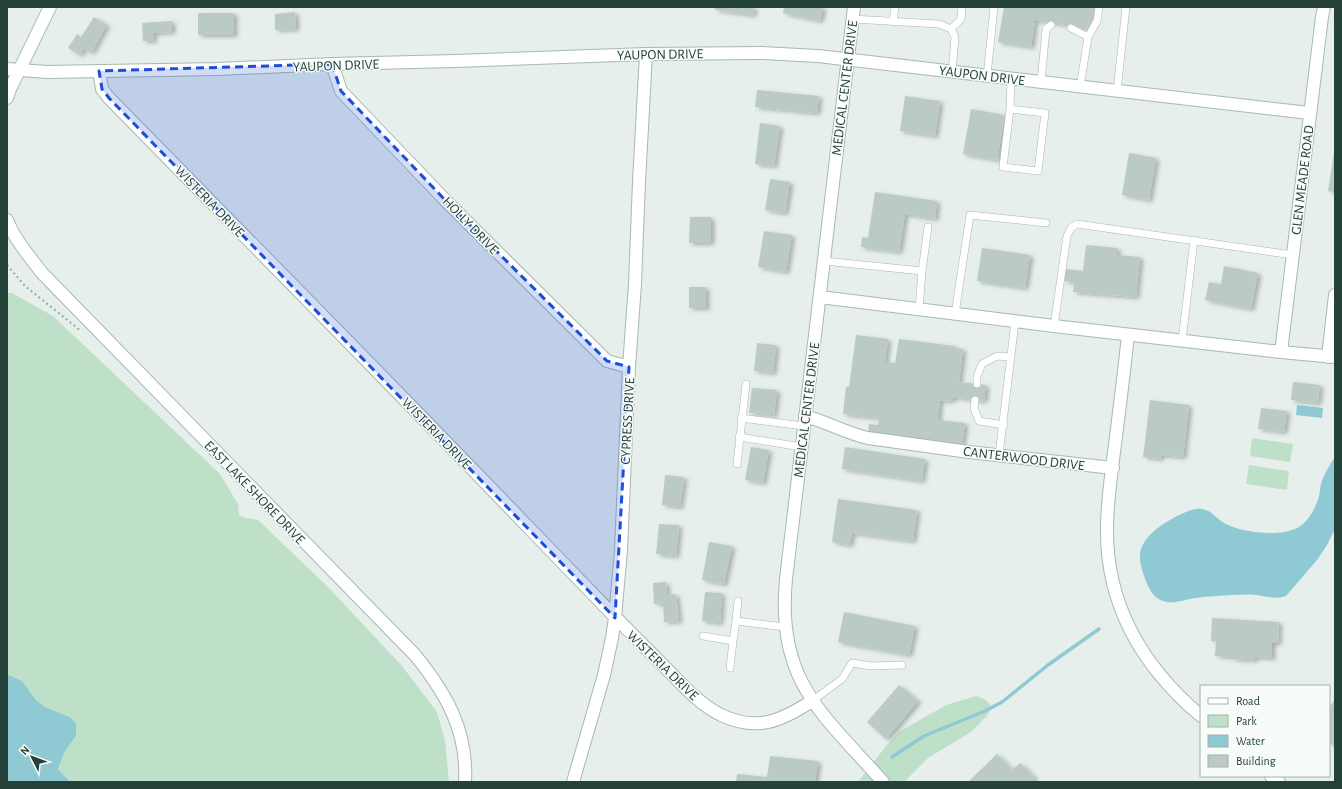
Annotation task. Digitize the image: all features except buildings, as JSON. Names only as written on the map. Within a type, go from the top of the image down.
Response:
[{"type":"street","points":[[7,98],[13,70],[50,7]]},
{"type":"street","name":"GLEN MEADE ROAD","points":[[1281,352],[1309,113],[1324,7]]},
{"type":"street","name":"MEDICAL CENTER DRIVE","points":[[853,13],[784,594],[785,628],[791,658],[801,682],[812,701],[828,722],[883,782]]},
{"type":"street","name":"YAUPON DRIVE","points":[[13,70],[47,72],[217,69],[646,54],[762,53],[803,55],[1309,113]]},
{"type":"street","name":"CYPRESS DRIVE","points":[[573,782],[604,675],[615,618],[621,550],[629,367],[635,284],[646,54]]},
{"type":"street","name":"HOLLY DRIVE","points":[[332,64],[341,91],[447,202],[607,362],[629,367]]},
{"type":"street","name":"WISTERIA DRIVE","points":[[99,71],[102,89],[109,98],[615,618],[694,695],[723,716],[748,723],[760,724],[771,722],[796,711],[812,701]]},
{"type":"street","name":"EAST LAKE SHORE DRIVE","points":[[7,220],[23,248],[42,273],[415,655],[442,691],[453,712],[464,751],[465,782]]},
{"type":"street","points":[[820,297],[1015,322],[1332,357],[1335,295]]},
{"type":"street","points":[[1128,335],[1108,509],[1108,548],[1114,589],[1128,628],[1152,666],[1181,699],[1200,715]]},
{"type":"street","name":"CANTERWOOD DRIVE","points":[[805,421],[822,421],[853,434],[868,438],[1112,468]]},
{"type":"lane","points":[[893,22],[895,7]]},
{"type":"lane","points":[[951,29],[961,19],[962,7]]},
{"type":"lane","points":[[987,76],[994,7]]},
{"type":"lane","points":[[1080,87],[1088,37],[1097,21],[1099,7]]},
{"type":"lane","points":[[1117,91],[1126,7]]},
{"type":"lane","points":[[853,13],[893,22],[939,24],[951,29],[955,37],[952,72]]},
{"type":"lane","points":[[1041,82],[1046,30],[1051,25]]},
{"type":"lane","points":[[1071,28],[1088,37]]},
{"type":"lane","points":[[1010,109],[1045,113],[1038,171],[1003,167],[1010,109],[1011,79]]},
{"type":"lane","points":[[955,314],[970,215],[1046,223]]},
{"type":"lane","points":[[1054,326],[1067,236],[1071,228],[1077,224],[1293,255]]},
{"type":"lane","points":[[919,309],[928,227]]},
{"type":"lane","points":[[1182,341],[1194,240]]},
{"type":"lane","points":[[824,261],[922,271]]},
{"type":"lane","points":[[1000,455],[1015,322]]},
{"type":"lane","points":[[977,384],[977,376],[982,364],[997,356],[1011,357]]},
{"type":"lane","points":[[737,464],[746,384]]},
{"type":"lane","points":[[975,400],[974,408],[979,421],[1004,425]]},
{"type":"lane","points":[[741,418],[805,421]]},
{"type":"lane","points":[[739,437],[802,447]]},
{"type":"lane","points":[[730,668],[738,601]]},
{"type":"lane","points":[[736,621],[785,628]]},
{"type":"lane","points":[[703,636],[733,641]]},
{"type":"lane","points":[[812,701],[842,679],[852,663],[871,666],[902,665]]},
{"type":"path","points":[[7,265],[25,286],[81,331]]},
{"type":"highlighted area","points":[[332,64],[341,91],[447,202],[607,361],[629,367],[615,618],[109,98],[102,89],[99,71]]},
{"type":"green space","points":[[7,293],[12,293],[53,316],[220,474],[238,504],[239,515],[258,520],[329,588],[402,666],[437,712],[445,741],[449,782],[70,782],[58,769],[65,751],[76,736],[70,717],[45,707],[36,700],[22,681],[7,674]]},
{"type":"green space","points":[[1252,438],[1293,444],[1290,462],[1250,456]]},
{"type":"green space","points":[[1249,465],[1289,471],[1287,490],[1246,484]]},
{"type":"green space","points":[[976,696],[986,700],[992,707],[987,716],[971,732],[928,758],[904,782],[858,782],[899,732],[946,705]]},
{"type":"water","points":[[1297,405],[1323,408],[1322,418],[1296,415]]},
{"type":"water","points":[[1335,457],[1335,529],[1317,560],[1286,596],[1275,598],[1253,595],[1232,595],[1200,597],[1167,602],[1162,601],[1153,594],[1148,586],[1142,569],[1140,552],[1146,540],[1159,527],[1182,514],[1197,509],[1202,509],[1208,511],[1232,527],[1252,532],[1275,533],[1295,529],[1306,521],[1313,511],[1318,500],[1321,484]]},
{"type":"water","points":[[7,674],[22,681],[36,700],[45,707],[70,717],[76,724],[76,736],[65,751],[58,769],[70,782],[7,782]]},
{"type":"waterway","points":[[892,757],[924,736],[985,711],[1002,702],[1048,665],[1099,629]]}]
